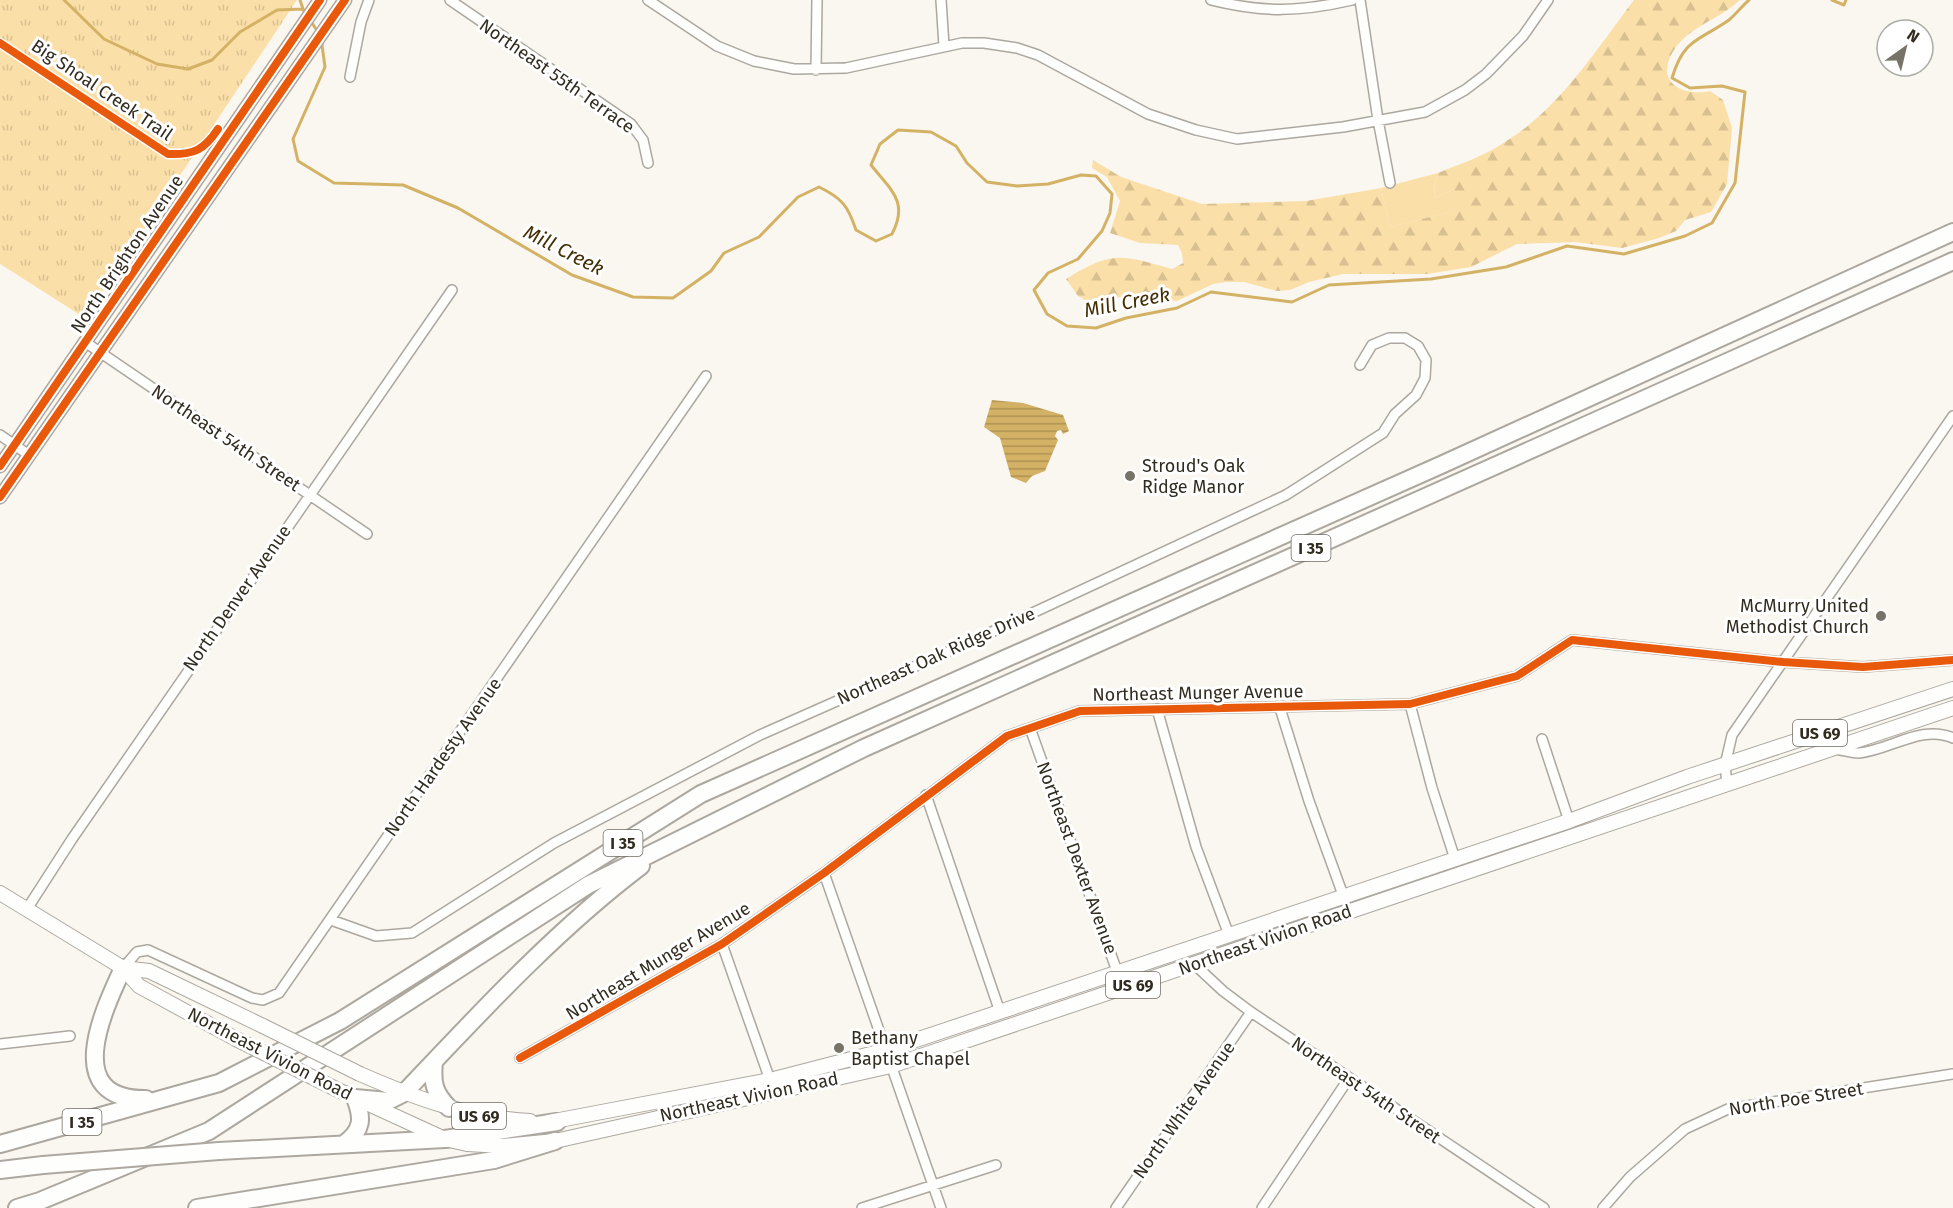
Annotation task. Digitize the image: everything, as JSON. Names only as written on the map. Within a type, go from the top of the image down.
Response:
[{"type":"highway","name":"I 35","points":[[0,1144],[219,1083],[340,1021],[701,794],[1420,474],[1953,232]]},
{"type":"highway","name":"I 35","points":[[17,1208],[40,1201],[209,1131],[588,885],[864,748],[1953,261]]},
{"type":"highway","points":[[344,1143],[360,1130],[362,1116],[355,1098],[388,1101],[404,1093],[480,1012],[604,895],[673,842]]},
{"type":"highway","points":[[123,968],[104,1009],[95,1049],[96,1072],[105,1086],[118,1095],[133,1099],[165,1099]]},
{"type":"highway","points":[[434,1062],[432,1081],[438,1097],[449,1108]]},
{"type":"highway","points":[[0,1170],[219,1151],[445,1139],[557,1122]]},
{"type":"highway","points":[[197,1208],[494,1160],[555,1141]]},
{"type":"main road","name":"North Brighton Avenue","points":[[0,466],[320,0]]},
{"type":"main road","name":"North Brighton Avenue","points":[[0,497],[344,2]]},
{"type":"main road","name":"US 69","points":[[1725,765],[1953,689]]},
{"type":"main road","name":"US 69","points":[[1727,784],[1953,708]]},
{"type":"main road","name":"Northeast Vivion Road","points":[[123,968],[149,970],[360,1074],[404,1093],[449,1108],[512,1120],[557,1122],[770,1080],[886,1050],[1343,895],[1569,822],[1725,765]]},
{"type":"main road","name":"Northeast Vivion Road","points":[[0,893],[123,968],[139,986],[236,1039],[338,1090],[445,1139],[467,1144],[504,1146],[555,1141],[891,1066],[1727,784]]},
{"type":"street","points":[[350,76],[361,22],[369,0]]},
{"type":"street","name":"Northeast 55th Terrace","points":[[450,0],[631,124],[646,147],[648,163]]},
{"type":"street","points":[[648,0],[717,46],[770,65],[816,70],[846,68],[944,46],[984,43],[1027,51],[1148,114],[1237,139],[1343,127],[1425,112],[1465,90],[1505,56],[1546,1]]},
{"type":"street","points":[[816,70],[817,0]]},
{"type":"street","points":[[941,0],[944,46]]},
{"type":"street","points":[[1211,0],[1265,11],[1318,8],[1352,0]]},
{"type":"street","points":[[1360,0],[1390,183]]},
{"type":"street","name":"North Denver Avenue","points":[[27,909],[72,839],[452,290]]},
{"type":"street","name":"Northeast Oak Ridge Drive","points":[[331,920],[388,938],[412,933],[554,843],[760,735],[979,639],[1286,495],[1383,433],[1395,414],[1416,394],[1425,378],[1426,360],[1418,346],[1406,338],[1389,338],[1371,345],[1360,365]]},
{"type":"street","name":"Northeast 54th Street","points":[[85,342],[367,534]]},
{"type":"street","name":"North Hardesty Avenue","points":[[123,968],[137,952],[148,950],[252,998],[269,999],[283,989],[706,376]]},
{"type":"street","points":[[1727,784],[1725,765],[1732,735],[1953,416]]},
{"type":"street","points":[[0,435],[29,455]]},
{"type":"street","name":"Northeast Munger Avenue","points":[[520,1058],[722,944],[824,873],[1007,736],[1080,711],[1410,704],[1517,676],[1572,640],[1783,662],[1863,667],[1953,660]]},
{"type":"street","points":[[1410,704],[1431,788],[1455,859]]},
{"type":"street","points":[[1279,705],[1309,801],[1343,895]]},
{"type":"street","points":[[1157,709],[1196,847],[1229,935]]},
{"type":"street","name":"Northeast Dexter Avenue","points":[[1030,728],[1124,988]]},
{"type":"street","points":[[1833,748],[1857,753],[1928,734],[1953,738]]},
{"type":"street","points":[[1542,739],[1569,822]]},
{"type":"street","points":[[926,795],[1000,1012]]},
{"type":"street","points":[[824,873],[941,1208]]},
{"type":"street","points":[[722,944],[770,1080]]},
{"type":"street","name":"Northeast 54th Street","points":[[1194,964],[1251,1012],[1544,1208]]},
{"type":"street","name":"North White Avenue","points":[[1116,1208],[1251,1012]]},
{"type":"street","points":[[0,1044],[70,1036]]},
{"type":"street","name":"North Poe Street","points":[[1603,1208],[1654,1155],[1670,1145],[1685,1129],[1711,1115],[1728,1109],[1953,1074]]},
{"type":"street","points":[[1262,1208],[1349,1078]]},
{"type":"street","points":[[862,1208],[996,1164]]},
{"type":"green space","points":[[0,0],[297,0],[85,318],[0,264]]},
{"type":"green space","points":[[1634,0],[1740,0],[1690,33],[1674,49],[1669,60],[1668,77],[1672,83],[1685,91],[1710,91],[1723,100],[1732,128],[1727,184],[1711,212],[1685,220],[1676,231],[1622,248],[1575,242],[1517,244],[1471,267],[1427,274],[1343,274],[1309,282],[1290,290],[1277,291],[1244,282],[1226,282],[1213,284],[1177,301],[1112,297],[1087,301],[1078,296],[1066,279],[1107,259],[1128,258],[1172,269],[1183,263],[1178,245],[1140,243],[1110,233],[1120,201],[1107,177],[1092,168],[1093,160],[1121,177],[1202,204],[1306,201],[1381,188],[1390,227],[1446,213],[1463,203],[1453,189],[1435,198],[1434,185],[1438,173],[1490,151],[1538,117],[1573,81]]},
{"type":"green space","points":[[1438,173],[1434,185],[1435,198],[1453,189],[1464,203],[1446,213],[1390,227],[1381,188]]},
{"type":"shaded area","points":[[992,400],[1023,403],[1063,415],[1069,431],[1063,434],[1061,430],[1057,431],[1055,436],[1058,440],[1045,471],[1032,476],[1026,483],[1011,477],[1000,438],[984,427]]},
{"type":"waterway","name":"Mill Creek","points":[[64,0],[104,39],[157,64],[188,69],[212,60],[240,32],[277,10],[303,9],[306,15]]},
{"type":"waterway","points":[[300,0],[303,9]]},
{"type":"waterway","name":"Mill Creek","points":[[321,38],[325,67],[293,139],[298,161],[334,183],[403,185],[458,208],[572,275],[633,297],[673,298],[711,271],[724,253],[759,237],[798,197],[819,187],[839,199],[850,215],[856,230],[876,241],[892,234],[897,223],[898,205],[891,189],[871,165],[880,144],[898,130],[931,132],[956,146],[967,163],[987,182],[1017,186],[1048,184],[1081,175],[1096,176],[1112,194],[1110,213],[1102,231],[1078,259],[1048,273],[1034,290],[1047,314],[1067,326],[1096,328],[1126,318],[1177,308],[1211,292],[1292,302],[1329,285],[1431,279],[1506,267],[1567,246],[1624,254],[1685,236],[1712,223],[1735,183],[1745,92],[1722,86],[1690,88],[1672,78],[1687,48],[1729,20],[1749,0]]},
{"type":"waterway","name":"Mill Creek","points":[[1832,0],[1844,5],[1846,0]]},
{"type":"waterway","name":"Mill Creek","points":[[310,20],[318,32]]},
{"type":"cycle path","points":[[0,466],[320,0]]},
{"type":"cycle path","points":[[0,497],[345,0]]},
{"type":"cycle path","name":"Big Shoal Creek Trail","points":[[0,43],[168,154],[198,150],[218,129]]},
{"type":"cycle path","points":[[520,1058],[722,944],[824,873],[1007,736],[1080,711],[1410,704],[1517,676],[1572,640],[1783,662],[1863,667],[1953,660]]},
{"type":"place","name":"Stroud's Oak Ridge Manor","points":[[1130,476]]},
{"type":"place","name":"McMurry United Methodist Church","points":[[1881,616]]},
{"type":"place","name":"Bethany Baptist Chapel","points":[[839,1048]]}]
